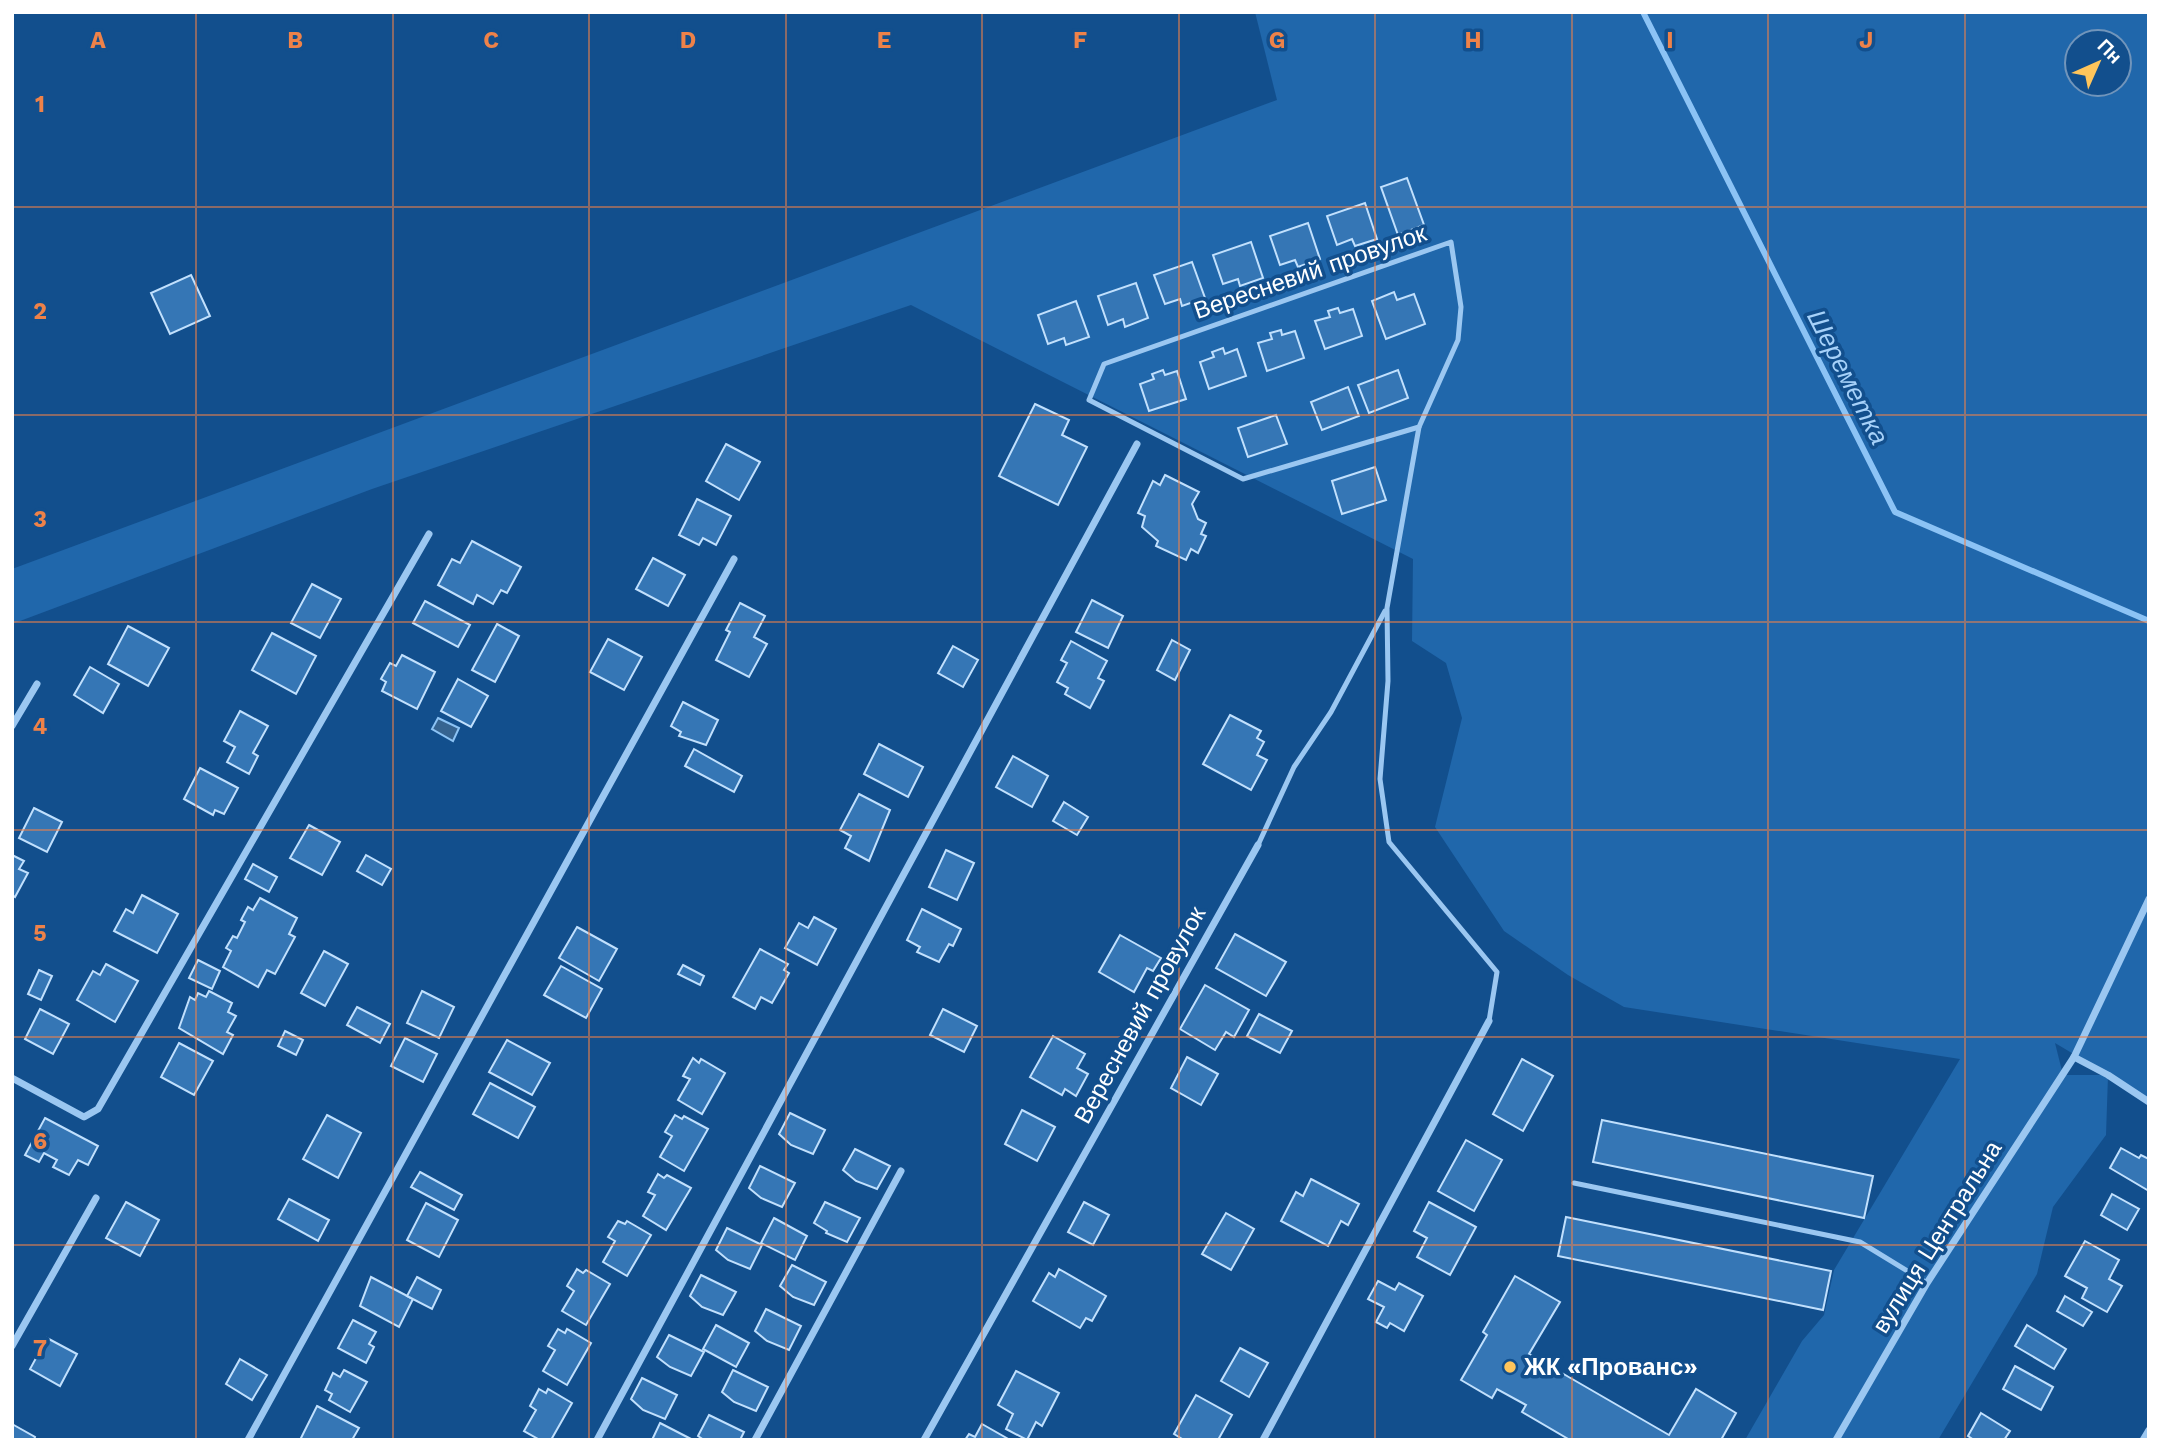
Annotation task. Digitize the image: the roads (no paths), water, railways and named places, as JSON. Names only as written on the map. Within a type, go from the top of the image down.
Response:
[{"type":"street","points":[[597,1440],[1136,444]]},
{"type":"street","points":[[12,1078],[73,1113],[84,1117],[97,1109],[429,534]]},
{"type":"street","points":[[248,1440],[734,559]]},
{"type":"street","points":[[12,726],[37,684]]},
{"type":"street","name":"Вересневий провулок","points":[[924,1440],[1258,845]]},
{"type":"street","name":"вулиця Центральна","points":[[1836,1440],[1927,1283],[2074,1057],[2149,899]]},
{"type":"street","points":[[1263,1440],[1489,1021]]},
{"type":"street","points":[[2074,1057],[2149,1102]]},
{"type":"street","points":[[755,1440],[901,1171]]},
{"type":"street","points":[[12,1346],[96,1198]]},
{"type":"street","points":[[2143,1440],[2149,1430]]},
{"type":"lane","name":"Вересневий провулок","points":[[1451,242],[1461,307],[1458,340],[1419,426],[1243,479],[1089,400],[1104,364],[1451,242]]},
{"type":"lane","points":[[1419,426],[1387,608],[1388,681],[1380,779],[1389,842],[1497,972],[1489,1021]]},
{"type":"lane","name":"Вересневий провулок","points":[[1258,845],[1294,767],[1331,712],[1387,608]]},
{"type":"lane","points":[[1574,1183],[1860,1242],[1927,1283]]},
{"type":"waterway","name":"Шереметка","points":[[1643,12],[1895,512],[2149,621]]},
{"type":"place","name":"ЖК «Прованс»","points":[[1510,1367]]}]
